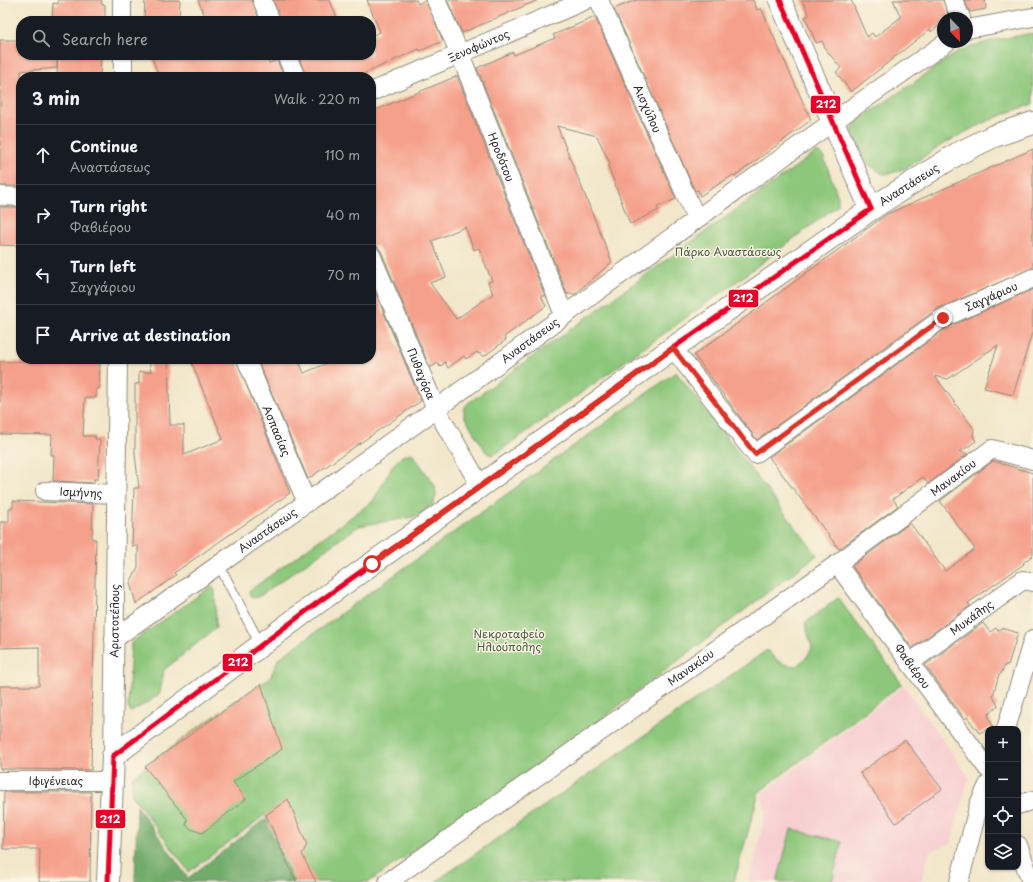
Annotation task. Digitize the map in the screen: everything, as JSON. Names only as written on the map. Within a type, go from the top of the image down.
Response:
[{"type":"street","points":[[122,0],[122,16]]},
{"type":"street","points":[[262,0],[269,16]]},
{"type":"street","name":"Ηροδότου","points":[[436,0],[460,54],[564,315]]},
{"type":"street","name":"Ξενοφώντος","points":[[376,90],[586,0]]},
{"type":"street","name":"Αισχύλου","points":[[599,0],[696,218]]},
{"type":"street","points":[[780,0],[871,209]]},
{"type":"street","points":[[953,0],[958,12]]},
{"type":"street","points":[[973,28],[1033,17]]},
{"type":"street","name":"Αναστάσεως","points":[[114,639],[307,503],[696,218],[832,121],[938,48]]},
{"type":"street","points":[[123,60],[123,72]]},
{"type":"street","points":[[288,60],[294,72]]},
{"type":"street","name":"Αναστάσεως","points":[[113,756],[260,644],[673,348],[871,209],[957,154],[994,136],[1033,123]]},
{"type":"street","points":[[0,196],[16,197]]},
{"type":"street","name":"Πυθαγόρα","points":[[376,267],[436,409],[481,487]]},
{"type":"street","name":"Σαγγάριου","points":[[673,348],[755,454],[943,318],[1033,278]]},
{"type":"street","name":"Αριστοτέλους","points":[[108,882],[113,756],[118,364]]},
{"type":"street","name":"Ασπασίας","points":[[248,364],[307,503]]},
{"type":"street","name":"Μανακίου","points":[[388,882],[837,564],[992,449],[1033,460]]},
{"type":"street","name":"Ισμήνης","points":[[45,491],[116,494]]},
{"type":"street","name":"Φαβιέρου","points":[[837,564],[911,662],[985,765]]},
{"type":"street","name":"Μυκάλης","points":[[911,662],[1023,580],[1033,582]]},
{"type":"street","points":[[1007,726],[1033,639]]},
{"type":"street","name":"Ιφιγένειας","points":[[0,782],[112,781]]},
{"type":"street","points":[[1021,804],[1033,800]]},
{"type":"street","points":[[959,882],[983,805]]},
{"type":"street","points":[[1021,853],[1032,882]]},
{"type":"lane","points":[[219,565],[260,644]]},
{"type":"shaded area","points":[[904,686],[969,777],[951,843],[930,851],[921,882],[749,882],[766,811],[761,794]]},
{"type":"green space","points":[[1033,33],[1033,104],[1009,112],[974,128],[940,146],[913,164],[899,171],[883,174],[868,164],[852,131],[856,122],[961,50],[973,48],[973,46],[990,41]]},
{"type":"green space","name":"Πάρκο Αναστάσεως","points":[[816,152],[823,155],[838,197],[838,205],[743,277],[497,453],[491,455],[486,452],[464,416],[464,409],[467,404]]},
{"type":"green space","name":"Νεκροταφείο Ηλιούπολης","points":[[676,372],[817,555],[578,737],[369,882],[297,882],[265,815],[189,872],[132,795],[132,777],[196,729],[270,678],[278,659]]},
{"type":"green space","points":[[412,453],[435,486],[436,495],[434,503],[422,513],[413,517],[359,526],[260,596],[254,598],[250,595],[249,591],[373,501],[393,465],[402,456]]},
{"type":"green space","points":[[212,586],[215,590],[216,628],[164,670],[160,693],[150,701],[131,712],[128,708],[131,643]]},
{"type":"green space","points":[[838,598],[902,684],[759,792],[734,882],[435,882],[767,650],[780,662],[787,665],[796,666],[806,658],[812,648],[805,623]]},
{"type":"green space","points":[[137,806],[188,878],[265,819],[294,882],[135,882]]},
{"type":"green space","points":[[791,829],[842,842],[832,882],[777,882]]},
{"type":"building","points":[[58,0],[102,0],[101,4],[105,5],[105,16],[52,16],[53,3],[58,4]]},
{"type":"building","points":[[145,0],[180,0],[179,16],[144,16]]},
{"type":"building","points":[[198,0],[252,0],[258,16],[205,16]]},
{"type":"building","points":[[273,0],[330,0],[336,16],[279,16]]},
{"type":"building","points":[[367,0],[416,0],[418,4],[426,0],[443,41],[420,51],[419,49],[368,72],[304,72],[300,60],[376,60],[376,34],[380,32],[376,22],[376,16],[374,16]]},
{"type":"building","points":[[447,0],[538,0],[462,33]]},
{"type":"building","points":[[636,0],[753,0],[757,10],[761,8],[811,120],[735,176],[733,175],[700,196],[698,190],[695,191],[614,9]]},
{"type":"building","points":[[802,0],[851,0],[867,37],[872,33],[875,37],[901,17],[893,0],[943,0],[948,12],[937,12],[937,27],[931,32],[930,29],[851,92],[836,72],[841,68],[826,50],[822,41],[816,43],[805,17],[809,15]]},
{"type":"building","points":[[964,0],[985,0],[986,9],[970,12]]},
{"type":"building","points":[[595,17],[676,199],[657,207],[659,210],[630,224],[608,166],[610,164],[597,136],[557,126],[612,262],[575,294],[567,294],[477,68],[513,52],[514,55],[555,38],[553,35]]},
{"type":"building","points":[[0,40],[16,40],[16,60],[57,60],[57,68],[16,72],[16,186],[0,186]]},
{"type":"building","points":[[58,60],[101,60],[100,72],[57,72]]},
{"type":"building","points":[[153,60],[268,60],[269,63],[277,60],[282,72],[157,72]]},
{"type":"building","points":[[457,76],[545,296],[541,296],[546,306],[504,337],[506,340],[483,357],[477,352],[466,359],[464,356],[448,368],[445,362],[440,367],[438,363],[430,368],[381,251],[377,246],[376,110]],"holes":[[[465,227],[474,250],[479,248],[492,281],[488,282],[493,294],[456,319],[430,283],[446,277],[432,241]]]},
{"type":"building","points":[[1033,149],[1033,268],[937,309],[757,440],[694,355],[887,214]]},
{"type":"building","points":[[0,207],[16,207],[16,246],[0,245]]},
{"type":"building","points":[[1033,289],[1033,330],[1013,395],[984,388],[998,345],[948,379],[935,376],[974,429],[973,436],[976,441],[960,452],[968,454],[928,484],[923,477],[893,499],[898,506],[839,549],[769,457],[948,327]]},
{"type":"building","points":[[376,294],[421,401],[308,479],[259,364],[300,364],[304,373],[325,364],[376,364]]},
{"type":"building","points":[[0,362],[16,362],[16,364],[100,364],[99,389],[96,389],[96,398],[85,398],[83,436],[95,436],[95,439],[100,439],[98,479],[94,479],[94,483],[53,481],[54,455],[51,455],[52,435],[0,434]]},
{"type":"building","points":[[150,364],[168,364],[170,425],[184,425],[184,455],[223,439],[192,364],[238,364],[290,493],[174,573],[176,575],[136,604],[130,583],[138,567],[138,546],[132,546],[134,488],[139,488],[135,454],[135,384],[139,384],[139,372],[151,372]]},
{"type":"building","points":[[993,461],[1033,473],[1033,555],[1023,563],[1024,564],[968,603],[970,606],[912,648],[852,566],[910,523],[945,571],[975,549],[940,501]]},
{"type":"building","points":[[13,501],[93,504],[92,539],[96,539],[91,770],[0,769],[0,686],[39,686],[39,647],[0,648],[0,522],[9,522],[9,508],[13,508]]},
{"type":"building","points":[[983,623],[990,632],[996,628],[998,630],[1002,628],[1018,633],[1008,665],[1005,665],[1001,674],[999,674],[993,696],[998,706],[988,715],[993,726],[985,726],[985,730],[979,733],[967,717],[965,719],[925,665]]},
{"type":"building","points":[[261,684],[282,749],[233,782],[246,799],[202,833],[191,829],[186,825],[187,819],[145,767]]},
{"type":"building","points":[[905,740],[942,789],[896,823],[860,773]]},
{"type":"building","points":[[4,792],[91,792],[90,882],[39,882],[40,849],[3,849]]},
{"type":"building","points":[[288,799],[307,845],[302,854],[316,882],[296,882],[266,815]]},
{"type":"transit line","name":"212","points":[[780,0],[871,209]]},
{"type":"transit line","name":"212","points":[[113,756],[317,603],[673,348],[871,209]]},
{"type":"transit line","name":"212","points":[[108,882],[113,756]]},
{"type":"route","points":[[372,564],[673,348],[755,454],[943,318]]}]
